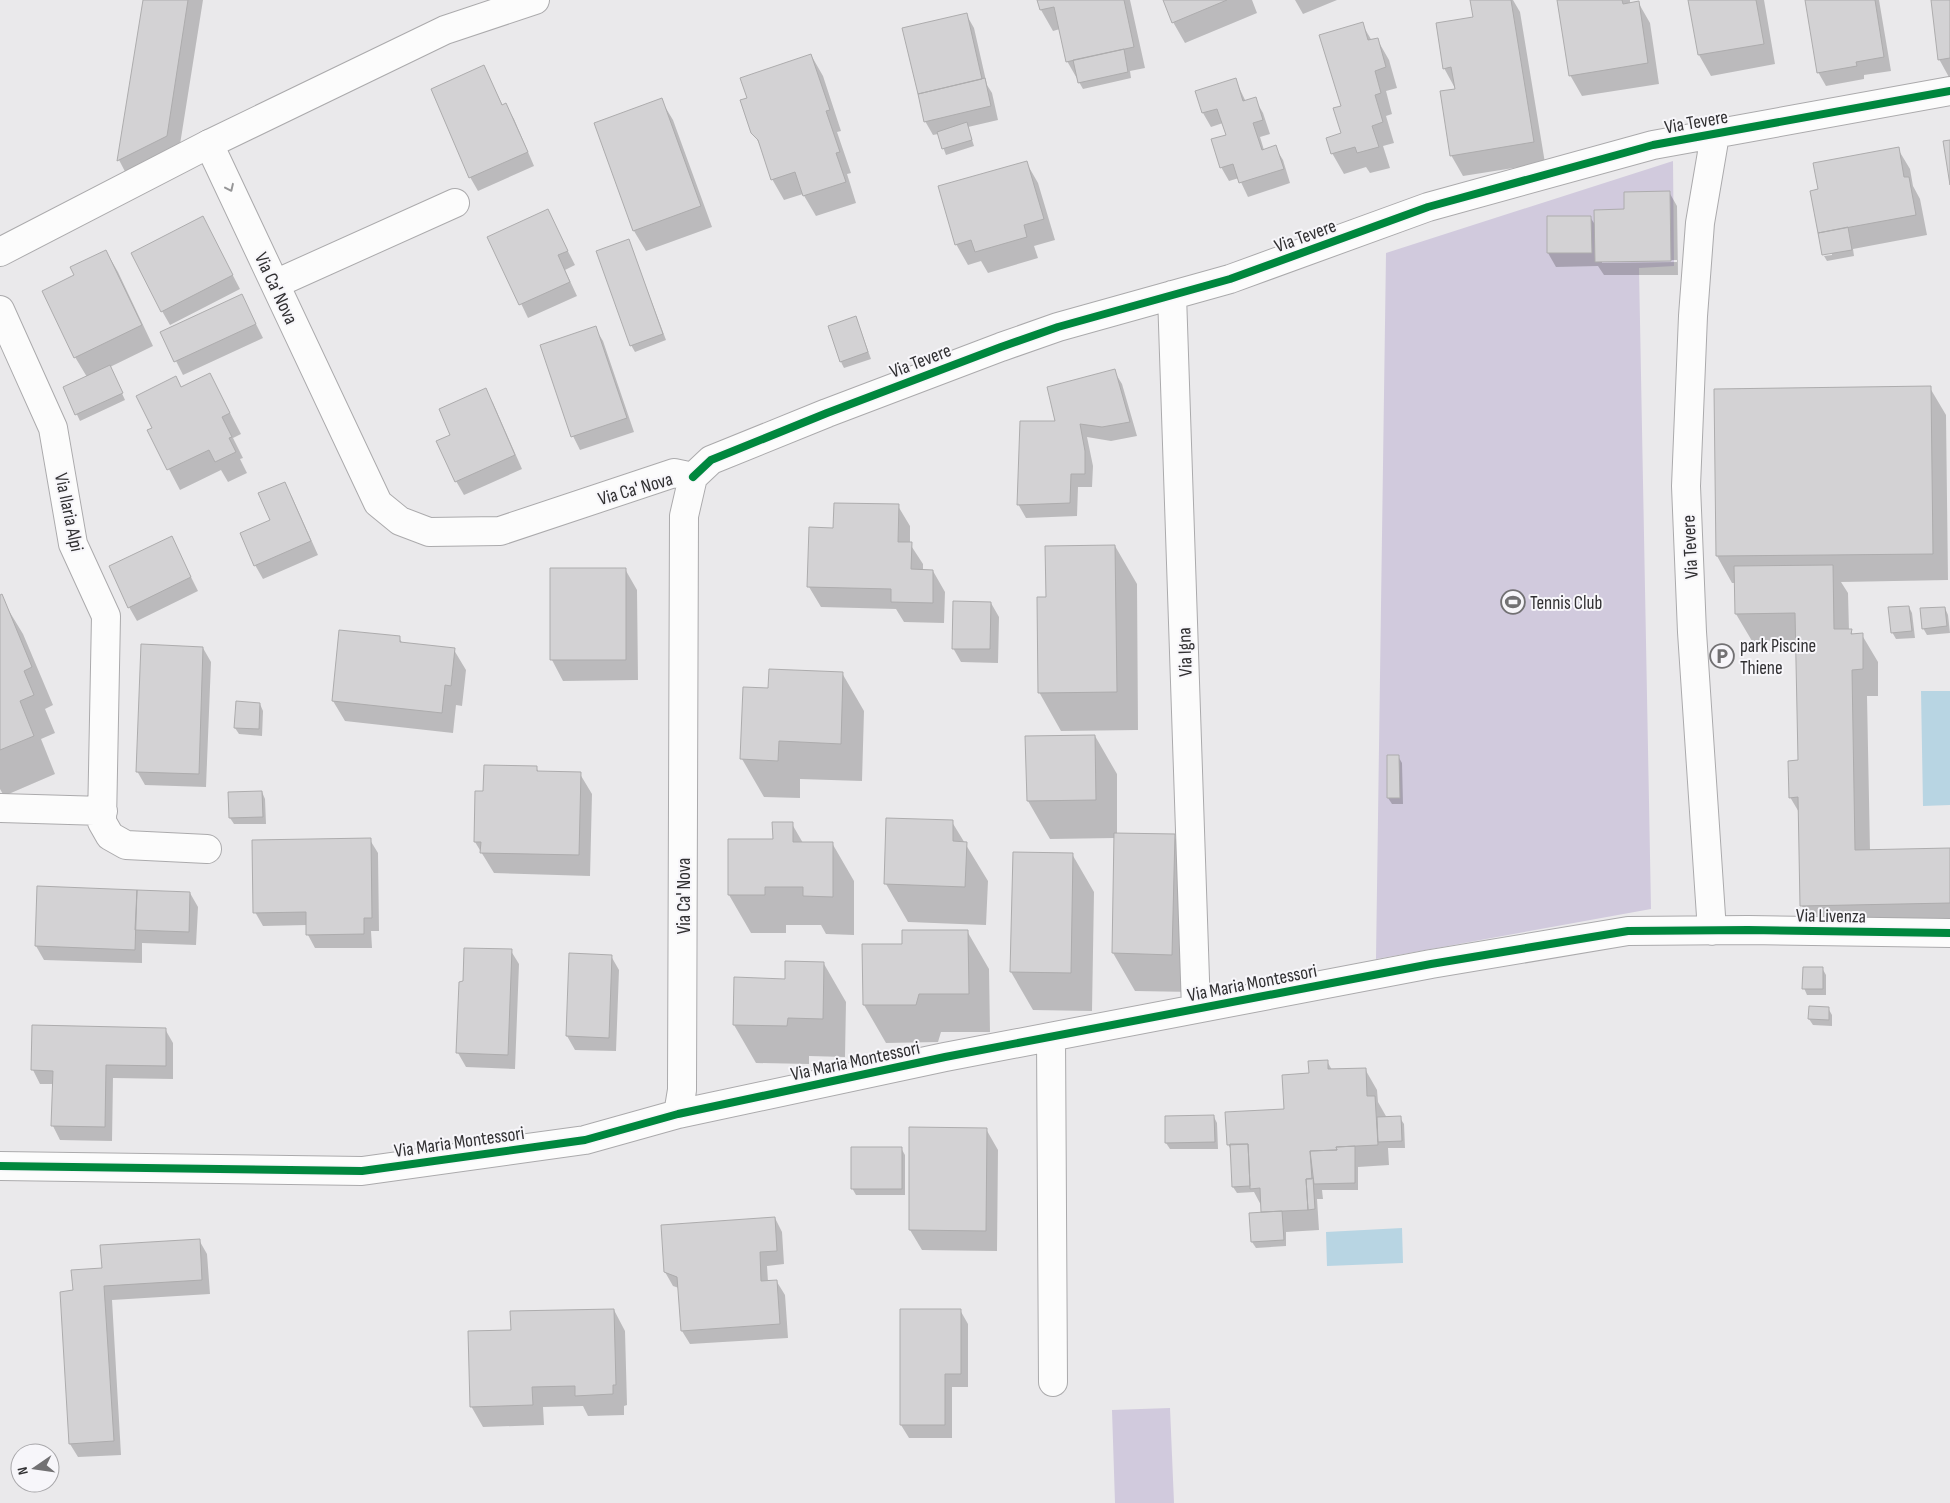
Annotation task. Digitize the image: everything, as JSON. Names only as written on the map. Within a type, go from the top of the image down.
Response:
[{"type":"street","points":[[0,252],[209,144],[445,30],[535,0]]},
{"type":"street","name":"Via Tevere","points":[[693,477],[711,460],[827,413],[1058,327],[1230,279],[1428,207],[1653,146],[1950,91]]},
{"type":"street","name":"Via Tevere","points":[[1712,931],[1692,632],[1686,486],[1693,324],[1700,224],[1715,135]]},
{"type":"street","name":"Via Ca' Nova","points":[[209,144],[378,503],[400,521],[429,532],[500,531],[674,473],[693,477],[684,516],[682,1090],[678,1114]]},
{"type":"street","points":[[275,284],[456,203]]},
{"type":"street","name":"Via Igna","points":[[1172,296],[1196,1009]]},
{"type":"street","name":"Via Ilaria Alpi","points":[[0,310],[53,428],[73,544],[106,616],[102,822],[110,836],[126,845],[207,850]]},
{"type":"street","points":[[0,808],[102,812]]},
{"type":"street","name":"Via Maria Montessori","points":[[0,1166],[362,1171],[585,1140],[678,1114],[945,1057],[1431,964],[1628,931],[1712,931]]},
{"type":"street","name":"Via Livenza","points":[[1712,931],[1950,933]]},
{"type":"street","points":[[1051,1037],[1053,1382]]},
{"type":"shaded area","name":"Tennis Club","points":[[1673,161],[1674,266],[1639,268],[1651,909],[1376,959],[1386,253]]},
{"type":"shaded area","points":[[1170,1408],[1174,1503],[1115,1503],[1112,1410]]},
{"type":"water","points":[[1921,691],[1950,691],[1950,805],[1923,806]]},
{"type":"water","points":[[1402,1228],[1403,1263],[1327,1266],[1326,1232]]},
{"type":"building","points":[[143,0],[188,0],[167,136],[117,161]]},
{"type":"building","points":[[1037,0],[1124,0],[1134,47],[1066,62],[1054,7],[1040,10]]},
{"type":"building","points":[[1163,0],[1227,0],[1172,23]]},
{"type":"building","points":[[1470,0],[1511,0],[1534,142],[1450,156],[1440,91],[1455,89],[1451,67],[1443,69],[1436,23],[1473,17]]},
{"type":"building","points":[[1557,0],[1622,0],[1623,4],[1639,1],[1648,63],[1569,76]]},
{"type":"building","points":[[1688,0],[1756,0],[1764,44],[1698,55]]},
{"type":"building","points":[[1805,0],[1875,0],[1884,57],[1856,62],[1857,66],[1817,73]]},
{"type":"building","points":[[1931,0],[1950,0],[1950,58],[1938,60]]},
{"type":"building","points":[[967,13],[982,79],[918,94],[902,28]]},
{"type":"building","points":[[1363,22],[1368,40],[1378,38],[1386,67],[1375,71],[1381,93],[1375,95],[1383,122],[1372,126],[1379,147],[1357,153],[1355,147],[1331,154],[1326,138],[1341,133],[1333,108],[1341,106],[1319,35]]},
{"type":"building","points":[[1124,49],[1128,72],[1078,83],[1073,60]]},
{"type":"building","points":[[811,54],[830,110],[826,111],[840,152],[836,153],[846,182],[803,196],[795,172],[771,180],[758,140],[751,133],[740,100],[747,98],[740,78]]},
{"type":"building","points":[[484,65],[502,105],[506,103],[528,152],[469,178],[431,89]]},
{"type":"building","points":[[985,78],[991,106],[924,122],[918,94]]},
{"type":"building","points":[[1236,78],[1243,101],[1256,97],[1263,120],[1253,123],[1262,150],[1276,145],[1284,169],[1239,183],[1233,164],[1220,168],[1211,139],[1226,135],[1217,109],[1202,113],[1195,91]]},
{"type":"building","points":[[662,98],[701,206],[633,231],[594,123]]},
{"type":"building","points":[[967,122],[972,140],[942,149],[937,132]]},
{"type":"building","points":[[1950,140],[1950,185],[1943,141]]},
{"type":"building","points":[[1899,147],[1904,177],[1909,177],[1916,215],[1818,233],[1810,191],[1818,189],[1813,163]]},
{"type":"building","points":[[1027,161],[1044,219],[1024,225],[1027,237],[975,252],[971,240],[955,245],[938,186]]},
{"type":"building","points":[[1670,191],[1671,261],[1595,262],[1594,210],[1624,209],[1624,192]]},
{"type":"building","points":[[548,209],[568,251],[558,255],[570,282],[519,305],[487,237]]},
{"type":"building","points":[[203,216],[233,275],[161,312],[131,253]]},
{"type":"building","points":[[1547,216],[1591,216],[1592,253],[1547,253]]},
{"type":"building","points":[[1848,227],[1852,250],[1822,255],[1818,233]]},
{"type":"building","points":[[629,239],[663,334],[630,346],[596,251]]},
{"type":"building","points":[[106,250],[142,325],[74,358],[42,291],[74,275],[70,267]]},
{"type":"building","points":[[242,294],[256,324],[174,362],[160,332]]},
{"type":"building","points":[[856,316],[868,352],[840,362],[828,326]]},
{"type":"building","points":[[596,326],[627,418],[571,437],[540,345]]},
{"type":"building","points":[[110,365],[123,393],[75,415],[63,387]]},
{"type":"building","points":[[1115,369],[1130,422],[1102,427],[1080,424],[1085,451],[1085,474],[1071,474],[1070,503],[1017,505],[1020,421],[1055,421],[1047,387]]},
{"type":"building","points":[[210,373],[230,413],[222,417],[232,437],[229,438],[236,452],[215,462],[209,450],[167,470],[147,430],[152,428],[136,396],[176,376],[181,387]]},
{"type":"building","points":[[1931,386],[1933,554],[1716,556],[1714,389]]},
{"type":"building","points":[[486,388],[515,455],[455,482],[436,441],[450,435],[439,409]]},
{"type":"building","points":[[285,482],[311,541],[254,566],[240,533],[270,520],[258,493]]},
{"type":"building","points":[[834,503],[899,504],[898,542],[912,542],[911,569],[933,570],[933,603],[891,602],[891,589],[807,587],[809,527],[833,528]]},
{"type":"building","points":[[172,536],[191,577],[128,608],[109,566]]},
{"type":"building","points":[[1115,545],[1117,692],[1038,693],[1037,597],[1046,597],[1045,546]]},
{"type":"building","points":[[1833,565],[1834,629],[1852,629],[1851,634],[1863,633],[1863,669],[1852,670],[1855,850],[1950,848],[1950,903],[1800,906],[1798,797],[1789,798],[1788,761],[1798,760],[1795,613],[1735,614],[1734,566]]},
{"type":"building","points":[[550,568],[626,568],[626,660],[550,660]]},
{"type":"building","points":[[2,594],[32,667],[24,671],[34,695],[20,701],[34,736],[0,750],[0,595]]},
{"type":"building","points":[[953,601],[991,602],[990,649],[952,649]]},
{"type":"building","points":[[1909,606],[1912,631],[1891,633],[1888,607]]},
{"type":"building","points":[[1945,607],[1947,626],[1922,629],[1920,608]]},
{"type":"building","points":[[339,630],[400,636],[400,642],[455,648],[451,686],[445,685],[442,713],[332,701]]},
{"type":"building","points":[[141,644],[203,647],[199,774],[136,772]]},
{"type":"building","points":[[769,669],[843,672],[841,744],[779,741],[778,761],[740,759],[743,687],[768,688]]},
{"type":"building","points":[[236,701],[260,703],[259,729],[234,728]]},
{"type":"building","points":[[1095,735],[1096,800],[1027,801],[1025,736]]},
{"type":"building","points":[[1387,755],[1399,755],[1400,798],[1387,798]]},
{"type":"building","points":[[484,765],[537,766],[537,771],[581,772],[579,855],[480,853],[481,842],[474,842],[475,791],[483,791]]},
{"type":"building","points":[[262,791],[263,817],[229,818],[228,792]]},
{"type":"building","points":[[886,818],[953,820],[953,841],[967,842],[965,887],[884,884]]},
{"type":"building","points":[[772,822],[793,822],[793,842],[833,842],[833,897],[803,896],[803,887],[765,887],[765,895],[728,895],[728,839],[773,839]]},
{"type":"building","points":[[1114,833],[1175,834],[1172,955],[1112,953]]},
{"type":"building","points":[[371,838],[372,918],[364,918],[364,934],[306,935],[306,912],[253,913],[252,840]]},
{"type":"building","points":[[1013,852],[1073,853],[1071,973],[1010,972]]},
{"type":"building","points":[[37,886],[137,890],[135,950],[35,946]]},
{"type":"building","points":[[137,890],[190,892],[189,932],[135,930]]},
{"type":"building","points":[[902,930],[968,930],[969,994],[919,994],[916,1005],[863,1005],[862,944],[902,944]]},
{"type":"building","points":[[464,948],[512,949],[508,1055],[456,1053],[459,982],[463,981]]},
{"type":"building","points":[[569,953],[612,955],[609,1038],[566,1036]]},
{"type":"building","points":[[785,961],[824,962],[823,1019],[788,1018],[787,1026],[733,1025],[734,977],[785,979]]},
{"type":"building","points":[[1803,967],[1823,967],[1823,989],[1802,989]]},
{"type":"building","points":[[1809,1006],[1829,1007],[1829,1020],[1808,1019]]},
{"type":"building","points":[[32,1025],[166,1028],[166,1066],[106,1065],[105,1127],[51,1126],[53,1071],[31,1070]]},
{"type":"building","points":[[1328,1060],[1328,1069],[1366,1068],[1367,1096],[1375,1096],[1378,1145],[1336,1147],[1337,1150],[1310,1151],[1312,1179],[1306,1179],[1308,1210],[1261,1212],[1260,1188],[1250,1189],[1248,1144],[1227,1145],[1225,1112],[1284,1109],[1282,1075],[1309,1073],[1308,1061]]},
{"type":"building","points":[[1214,1115],[1215,1142],[1165,1143],[1165,1116]]},
{"type":"building","points":[[1401,1116],[1402,1141],[1378,1142],[1377,1117]]},
{"type":"building","points":[[909,1127],[987,1128],[986,1231],[909,1230]]},
{"type":"building","points":[[1230,1144],[1248,1144],[1250,1186],[1232,1187]]},
{"type":"building","points":[[1355,1146],[1355,1183],[1314,1184],[1310,1151],[1337,1150],[1336,1147]]},
{"type":"building","points":[[851,1147],[902,1147],[902,1189],[851,1189]]},
{"type":"building","points":[[1313,1178],[1315,1209],[1308,1210],[1306,1179]]},
{"type":"building","points":[[1282,1211],[1284,1240],[1251,1242],[1249,1213]]},
{"type":"building","points":[[775,1217],[777,1251],[760,1252],[761,1281],[777,1280],[780,1324],[681,1331],[677,1277],[664,1272],[661,1225]]},
{"type":"building","points":[[200,1239],[202,1280],[104,1286],[114,1441],[69,1444],[60,1292],[73,1290],[71,1270],[102,1268],[100,1245]]},
{"type":"building","points":[[614,1309],[616,1385],[613,1385],[613,1394],[575,1396],[575,1386],[532,1387],[533,1405],[470,1407],[468,1331],[511,1330],[510,1311]]},
{"type":"building","points":[[900,1309],[961,1309],[961,1374],[945,1374],[945,1425],[900,1425]]},
{"type":"cycle path","points":[[693,477],[711,460],[827,413],[1001,347],[1058,327],[1230,279],[1428,207],[1653,145],[1950,91]]},
{"type":"cycle path","points":[[0,1166],[362,1171],[585,1140],[678,1114],[945,1057],[1431,964],[1628,931],[1748,930],[1950,933]]},
{"type":"place","name":"Tennis Club","points":[[1513,602]]},
{"type":"place","name":"park Piscine Thiene","points":[[1722,656]]}]
